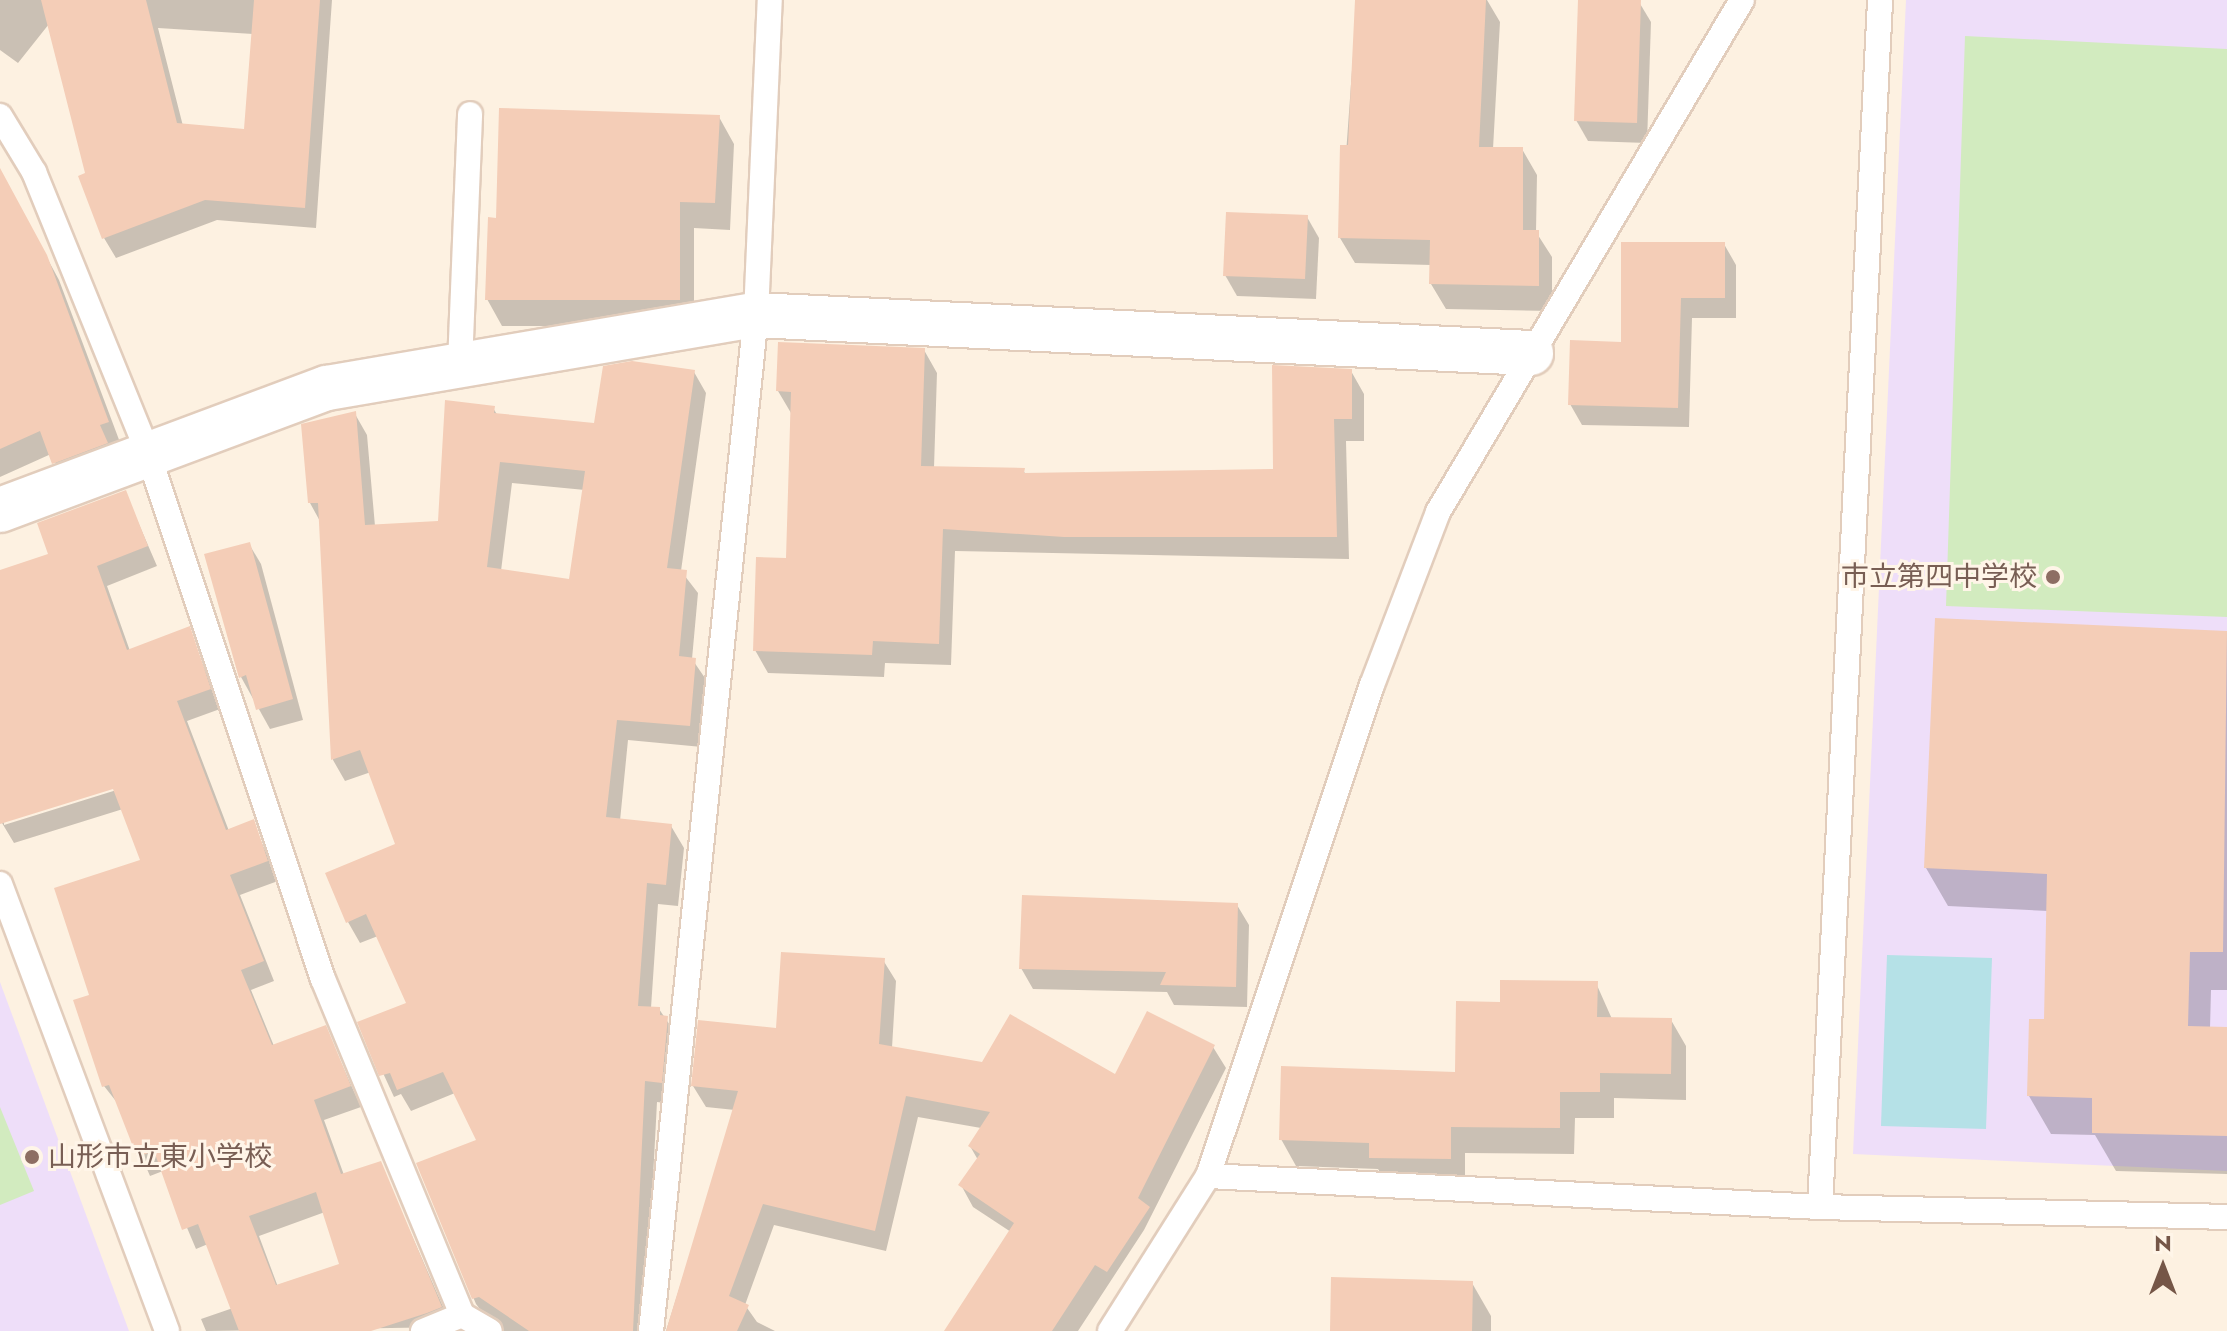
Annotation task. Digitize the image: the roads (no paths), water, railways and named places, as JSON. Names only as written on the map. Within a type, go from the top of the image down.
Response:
[{"type":"street","points":[[0,510],[327,388],[756,315],[1531,353]]},
{"type":"lane","points":[[651,1331],[756,315],[770,0]]},
{"type":"lane","points":[[1110,1331],[1208,1176],[1404,594],[1438,512],[1742,0]]},
{"type":"lane","points":[[1820,1207],[1880,0]]},
{"type":"lane","points":[[460,365],[470,114]]},
{"type":"lane","points":[[0,116],[34,172],[148,453],[323,979],[462,1315],[490,1331]]},
{"type":"lane","points":[[0,884],[167,1331]]},
{"type":"lane","points":[[1208,1176],[1820,1207],[2227,1217]]},
{"type":"lane","points":[[423,1331],[462,1315]]},
{"type":"water","points":[[1887,955],[1992,958],[1986,1129],[1881,1126]]},
{"type":"place","name":"市立第四中学校","points":[[2053,577]]},
{"type":"place","name":"山形市立東小学校","points":[[32,1157]]}]
